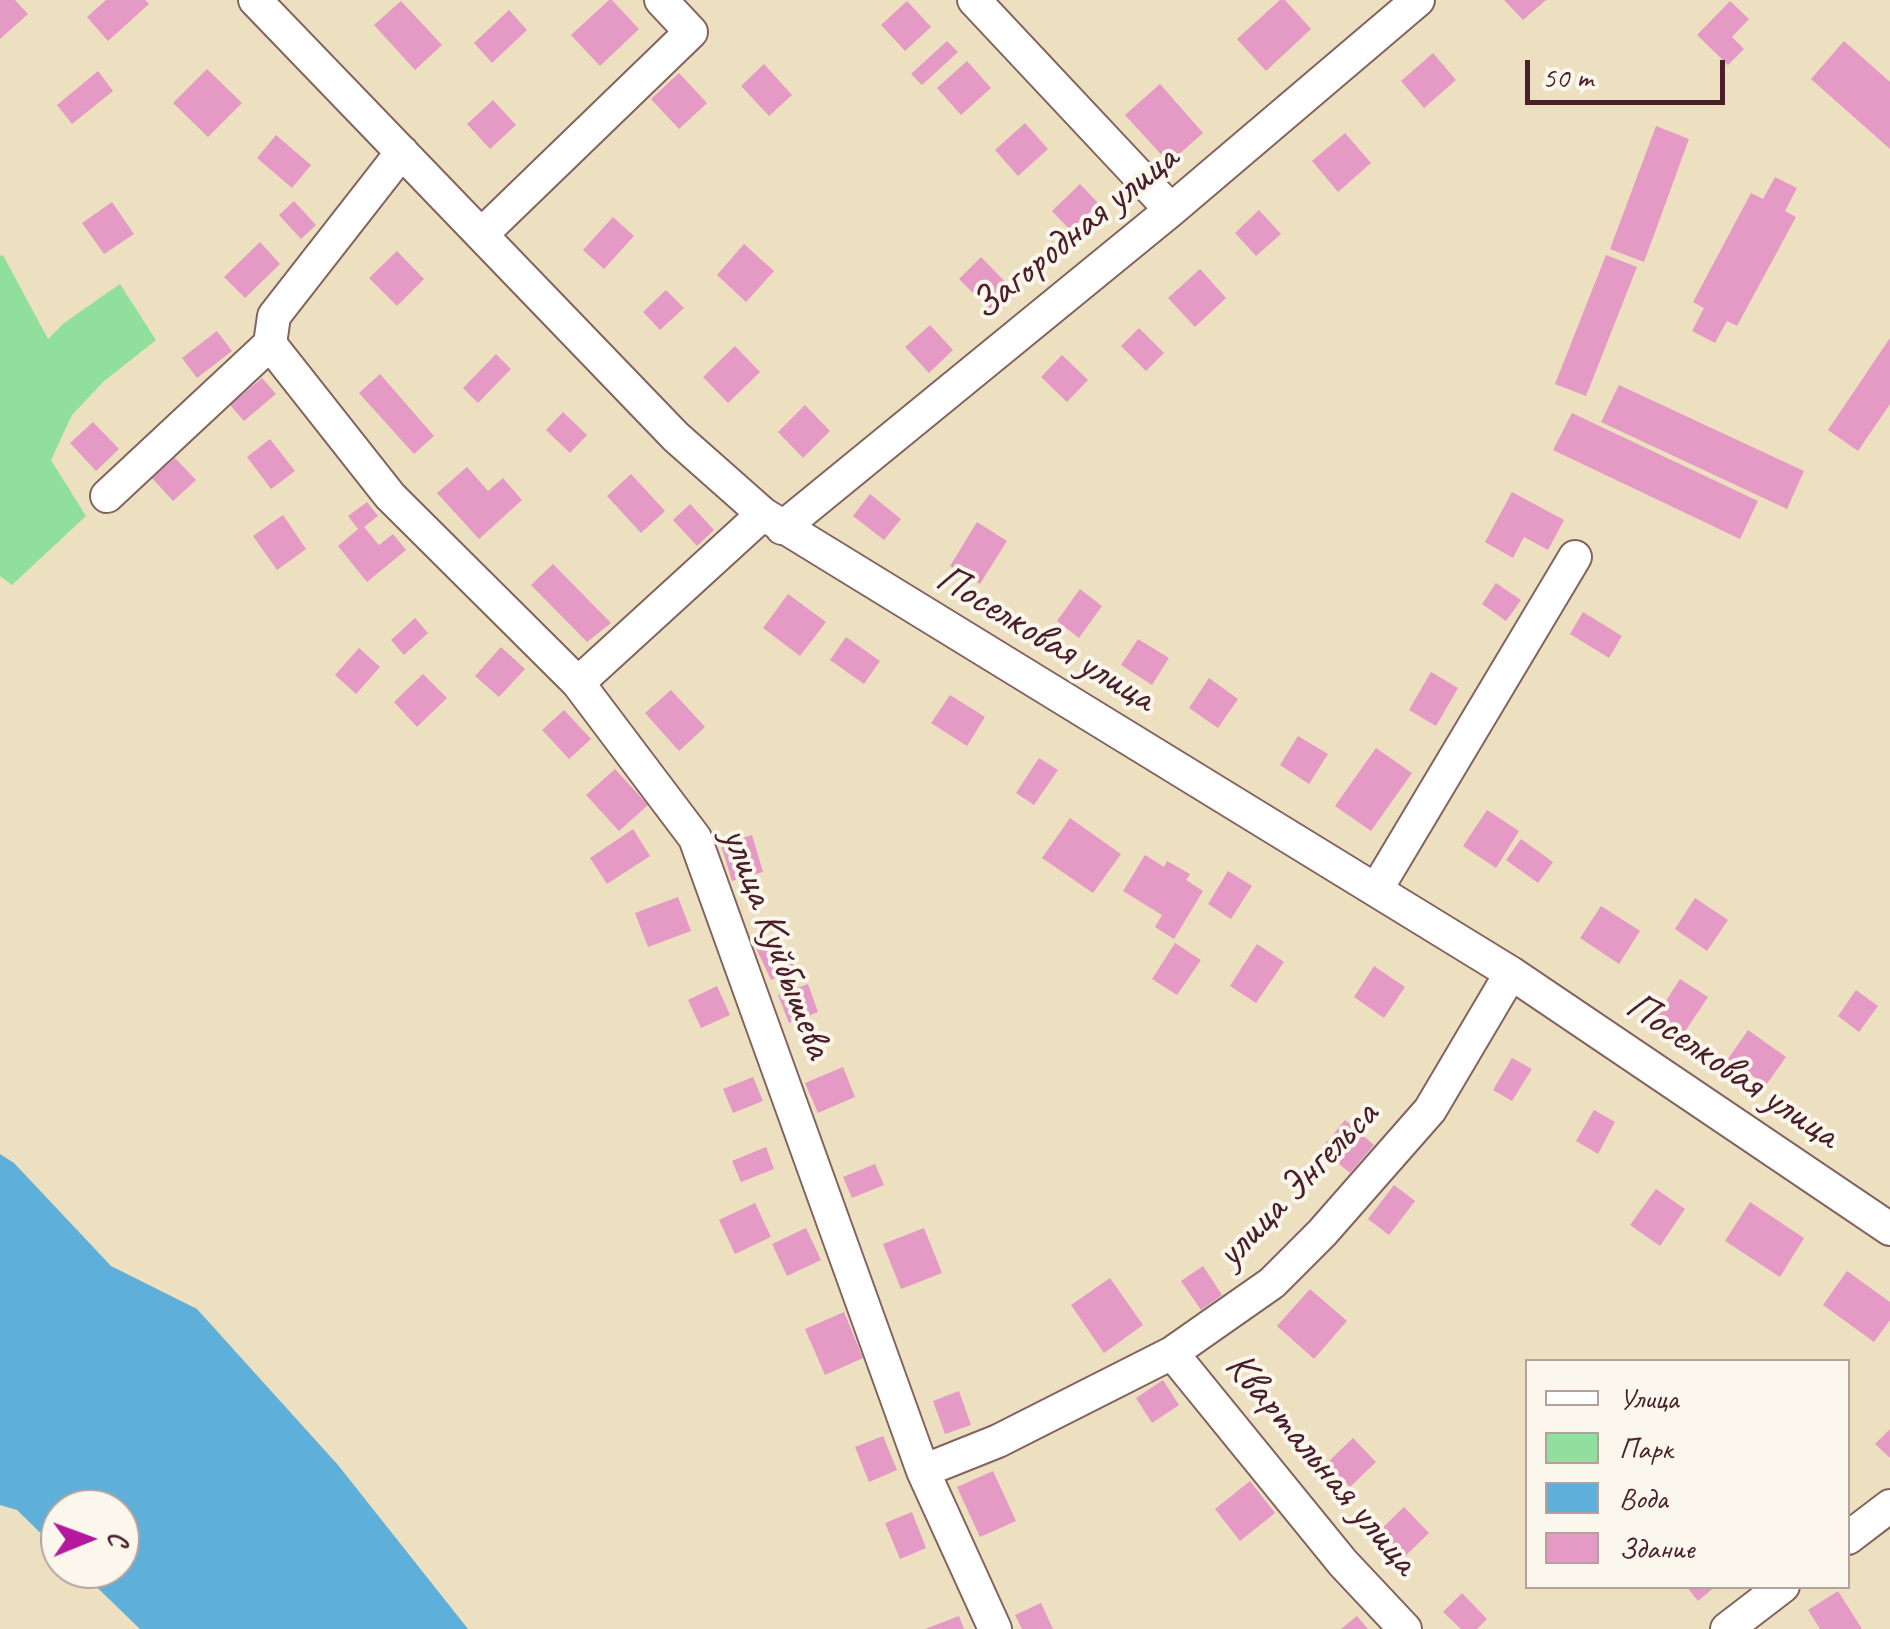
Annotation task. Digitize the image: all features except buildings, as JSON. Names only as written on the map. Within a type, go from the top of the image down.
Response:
[{"type":"street","name":"Поселковая улица","points":[[255,0],[676,437],[772,521],[1511,973],[1890,1229]]},
{"type":"street","points":[[482,234],[691,32],[660,0]]},
{"type":"street","points":[[974,0],[1171,210]]},
{"type":"street","name":"Загородная улица","points":[[578,683],[772,521],[1171,210],[1418,0]]},
{"type":"street","points":[[107,496],[270,344],[274,316],[402,152]]},
{"type":"street","name":"улица Куйбышева","points":[[270,344],[390,496],[578,683],[695,838],[923,1470],[995,1629]]},
{"type":"street","points":[[1376,890],[1575,558]]},
{"type":"street","name":"улица Энгельса","points":[[923,1470],[998,1441],[1172,1353],[1272,1283],[1322,1233],[1430,1110],[1511,973]]},
{"type":"street","name":"Квартальная улица","points":[[1172,1353],[1343,1563],[1405,1629]]},
{"type":"street","points":[[1850,1536],[1890,1506]]},
{"type":"street","points":[[1727,1629],[1779,1589]]},
{"type":"green space","points":[[3,255],[48,339],[64,323],[120,284],[156,340],[103,382],[72,415],[51,460],[86,516],[12,585],[0,576]]},
{"type":"water","points":[[0,1154],[14,1163],[111,1266],[197,1309],[338,1465],[468,1629],[140,1629],[99,1589],[140,1589],[140,1489],[40,1489],[40,1532],[17,1510],[0,1505]]}]
